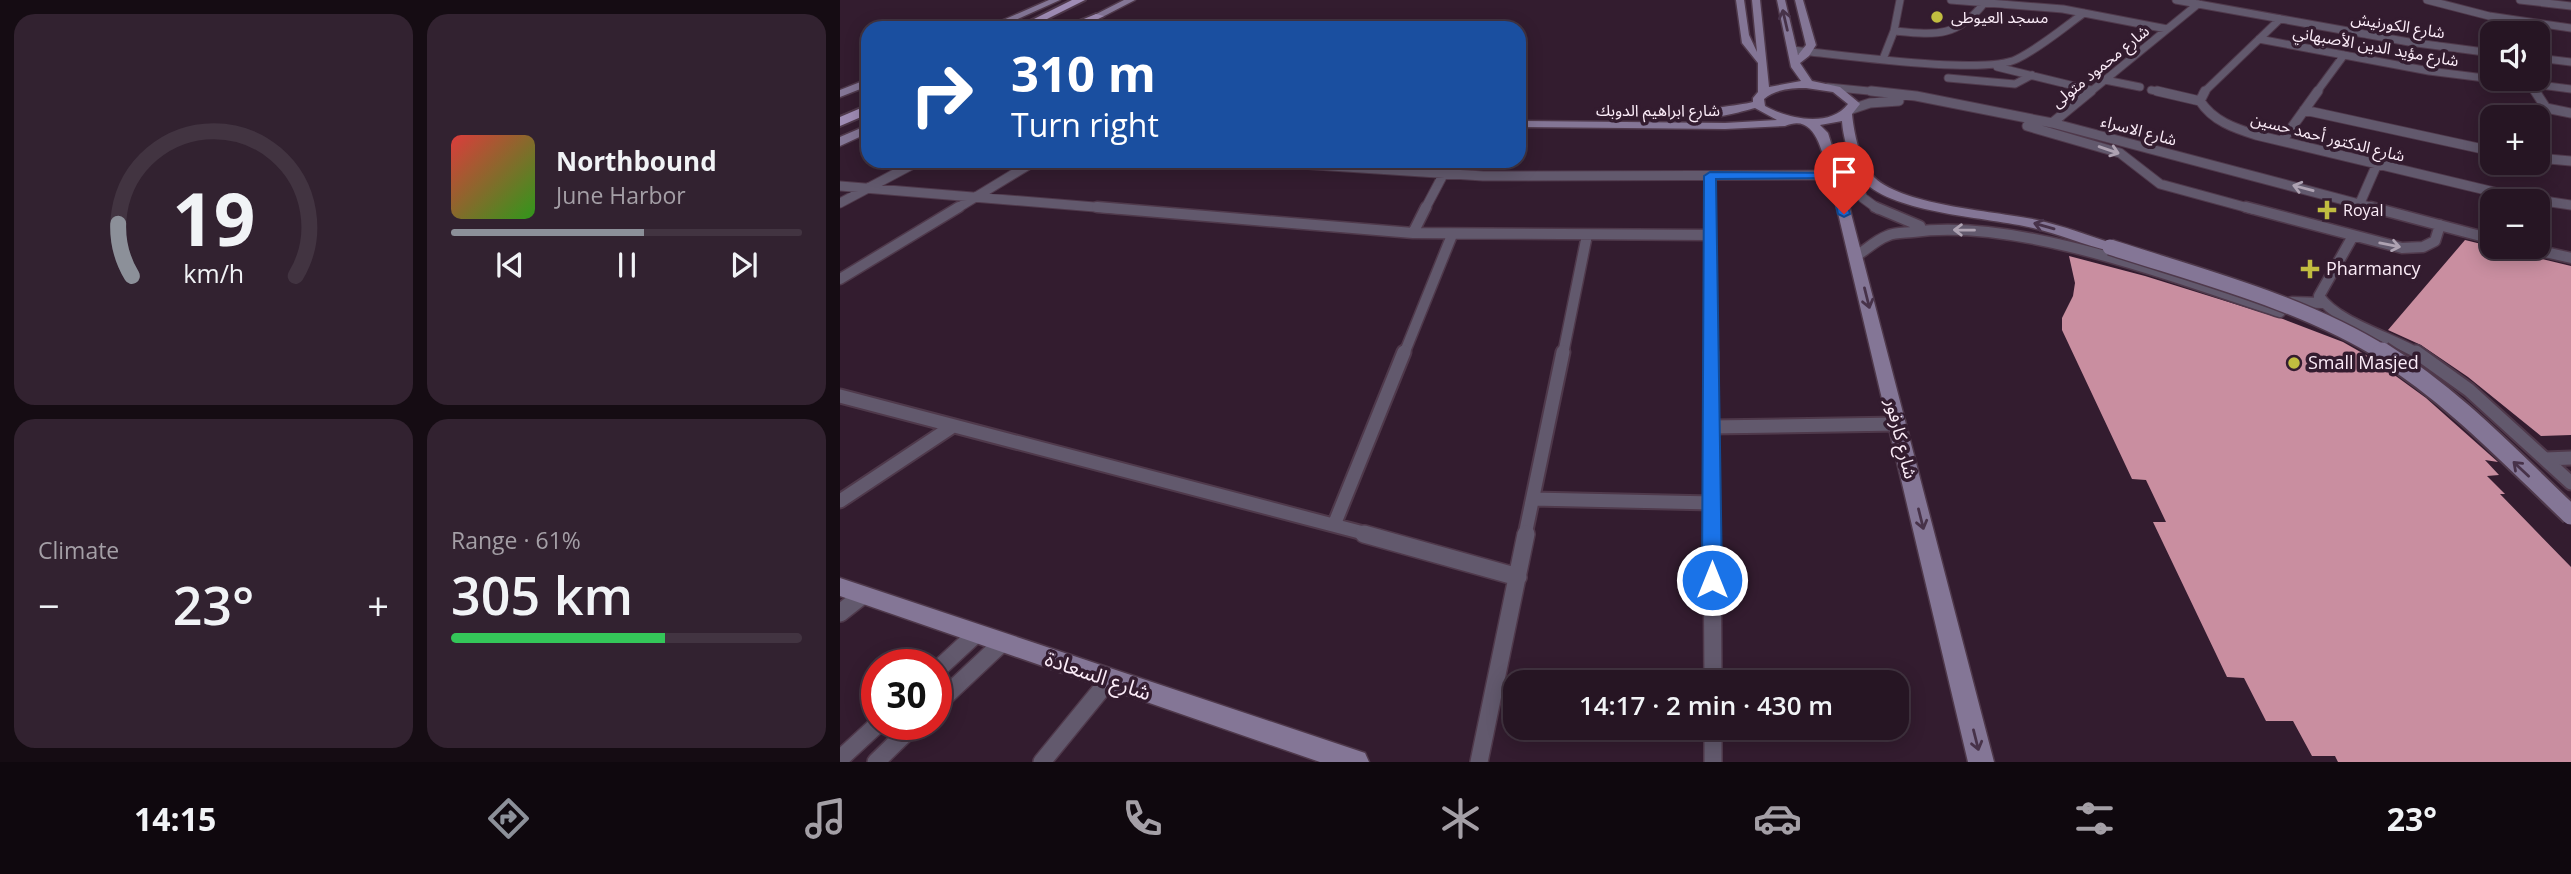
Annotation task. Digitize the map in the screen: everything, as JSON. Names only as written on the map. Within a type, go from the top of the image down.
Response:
[{"type":"main road","points":[[1036,21],[1080,0]]},
{"type":"main road","points":[[1050,21],[1093,0]]},
{"type":"main road","points":[[1086,21],[1099,16]]},
{"type":"main road","points":[[840,114],[861,104]]},
{"type":"main road","points":[[840,122],[861,112]]},
{"type":"street","points":[[1008,21],[1056,0]]},
{"type":"street","points":[[1089,21],[1131,0]]},
{"type":"street","points":[[1740,0],[1757,11]]},
{"type":"street","points":[[1740,0],[1746,45],[1756,58],[1770,67],[1796,64],[1807,52],[1810,41],[1799,0]]},
{"type":"street","points":[[1755,0],[1770,67],[1760,99],[1766,113],[1804,122],[1822,133],[1832,130],[1849,132]]},
{"type":"street","points":[[1781,0],[1796,64],[1809,85]]},
{"type":"street","points":[[1883,59],[1894,31],[1900,0]]},
{"type":"street","points":[[1951,0],[2035,5],[2167,29]]},
{"type":"street","name":"شارع الكورنيش","points":[[2176,0],[2409,42],[2480,51]]},
{"type":"street","points":[[2427,0],[2489,16],[2571,28]]},
{"type":"street","points":[[2520,0],[2571,6]]},
{"type":"street","points":[[1894,31],[1926,34],[1954,31],[1972,20],[1985,2]]},
{"type":"street","name":"شارع محمود متولى","points":[[2052,123],[2198,4]]},
{"type":"street","points":[[1991,65],[2016,60],[2084,13]]},
{"type":"street","points":[[2151,90],[2200,101],[2204,93],[2280,19]]},
{"type":"street","name":"شارع مؤيد الدين الأصبهاني","points":[[2259,39],[2480,78]]},
{"type":"street","points":[[1792,50],[1883,59],[1991,65],[2091,90]]},
{"type":"street","points":[[2282,141],[2344,55]]},
{"type":"street","points":[[2550,60],[2570,63]]},
{"type":"street","points":[[1948,78],[2015,84],[2032,75]]},
{"type":"street","points":[[2105,80],[2140,87]]},
{"type":"street","points":[[840,94],[861,85]]},
{"type":"street","name":"شارع ابراهيم الدوبك","points":[[1526,116],[1717,114],[1760,99],[1782,86],[1826,87]]},
{"type":"street","name":"شارع مؤيد الدين الأصبهاني","points":[[2550,86],[2571,89]]},
{"type":"street","points":[[1826,87],[1851,99],[1854,104],[1850,111],[1849,132],[1860,164],[1868,178],[1877,186],[1903,199],[2010,218],[2110,247],[2305,314],[2381,351],[2440,392],[2571,516]]},
{"type":"street","name":"شارع الاسراء","points":[[1826,87],[1916,96],[2052,123],[2480,236]]},
{"type":"street","points":[[2535,91],[2546,108],[2571,113]]},
{"type":"street","name":"شارع الاسراء","points":[[1850,111],[1870,103],[1893,101],[1945,107],[2025,125],[2113,150],[2131,159],[2141,173],[2155,182],[2392,246],[2420,248],[2435,241],[2440,225]]},
{"type":"street","name":"شارع الدكتور أحمد حسين","points":[[2200,101],[2204,109],[2233,127],[2282,141],[2511,195],[2571,205]]},
{"type":"street","points":[[2304,110],[2480,149]]},
{"type":"street","name":"شارع ابراهيم الدوبك","points":[[1526,124],[1725,126],[1832,120],[1850,111]]},
{"type":"street","points":[[1717,114],[1725,126]]},
{"type":"street","points":[[840,142],[861,132]]},
{"type":"street","name":"شارع كارفور","points":[[1822,133],[1856,256],[1981,762]]},
{"type":"street","points":[[2131,159],[2160,152]]},
{"type":"street","points":[[2550,159],[2571,161]]},
{"type":"street","points":[[1860,164],[1853,180],[1863,198],[1889,215],[1934,230]]},
{"type":"street","points":[[2360,203],[2377,164]]},
{"type":"street","points":[[840,203],[906,168]]},
{"type":"street","points":[[840,279],[1023,168]]},
{"type":"street","points":[[1386,168],[1443,175],[1835,175]]},
{"type":"street","points":[[1413,233],[1443,175]]},
{"type":"street","points":[[1710,176],[1713,670]]},
{"type":"street","points":[[840,186],[1413,233],[1710,235]]},
{"type":"street","points":[[1856,256],[1864,246],[1877,238],[1913,230],[1992,232],[2042,239],[2276,311],[2282,305],[2292,302],[2322,303]]},
{"type":"street","points":[[1334,525],[1452,235]]},
{"type":"street","points":[[1479,762],[1587,235]]},
{"type":"street","points":[[2353,236],[2319,296],[2322,303],[2333,311],[2405,345],[2444,369],[2571,483]]},
{"type":"street","points":[[2550,253],[2571,258]]},
{"type":"street","points":[[840,396],[1334,525],[1518,577]]},
{"type":"street","points":[[1711,427],[1898,425]]},
{"type":"street","points":[[840,501],[953,426]]},
{"type":"street","points":[[2545,459],[2571,458]]},
{"type":"street","points":[[1533,499],[1712,503]]},
{"type":"street","points":[[840,613],[852,591]]},
{"type":"street","name":"شارع السعادة","points":[[852,591],[1356,762]]},
{"type":"street","points":[[952,656],[976,634]]},
{"type":"street","points":[[952,690],[1002,643]]},
{"type":"street","points":[[1042,762],[1109,680]]},
{"type":"street","points":[[840,760],[861,740]]},
{"type":"street","points":[[876,762],[899,740]]},
{"type":"street","points":[[1713,740],[1713,762]]},
{"type":"building","points":[[2465,240],[2480,244],[2480,259],[2542,259],[2571,266],[2571,435],[2541,436],[2468,377],[2421,345],[2388,330]]},
{"type":"building","points":[[2069,256],[2145,276],[2283,319],[2343,342],[2371,358],[2426,398],[2498,462],[2485,460],[2499,475],[2487,476],[2505,494],[2500,494],[2571,567],[2571,762],[2338,762],[2335,756],[2312,756],[2293,721],[2266,721],[2244,678],[2227,677],[2153,522],[2166,522],[2146,480],[2132,479],[2062,330],[2062,318],[2073,296],[2075,283]]},
{"type":"place","name":"مسجد العيوطى","points":[[1937,17]]},
{"type":"place","name":"Royal","points":[[2327,210]]},
{"type":"place","name":"Pharmancy","points":[[2310,269]]},
{"type":"place","name":"Small Masjed","points":[[2294,363]]},
{"type":"route","points":[[1712,580],[1710,176],[1835,175],[1844,214]]}]
